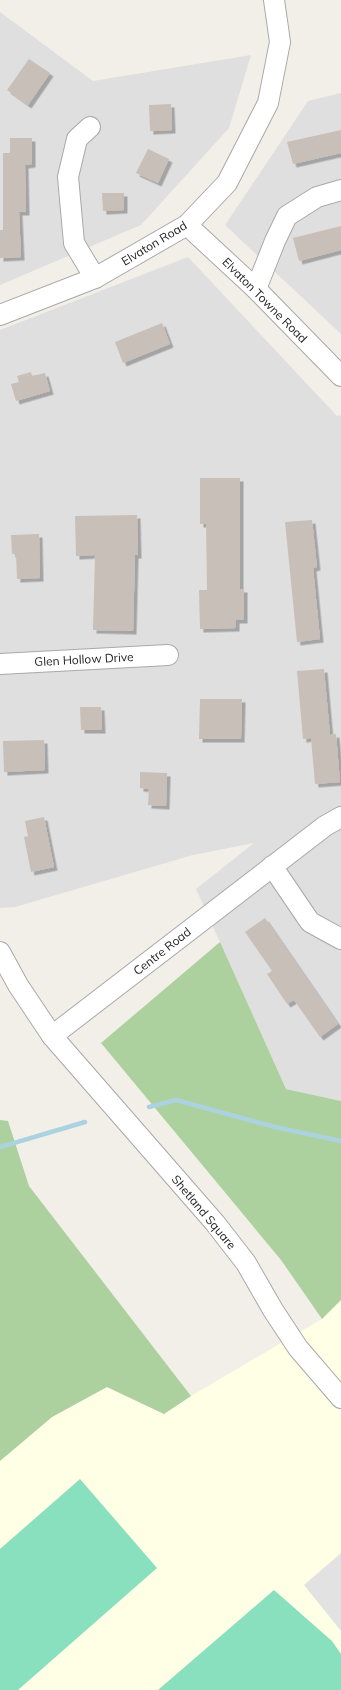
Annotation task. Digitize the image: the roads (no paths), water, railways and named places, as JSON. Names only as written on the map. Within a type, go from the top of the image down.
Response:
[{"type":"street","name":"Elvaton Road","points":[[0,314],[95,278],[187,225],[227,183],[268,103],[280,42],[274,0]]},
{"type":"street","points":[[90,127],[77,139],[68,177],[74,243],[95,278]]},
{"type":"street","points":[[256,288],[275,240],[287,216],[317,197],[341,190]]},
{"type":"street","name":"Elvaton Towne Road","points":[[187,225],[256,288],[341,376]]},
{"type":"street","name":"Glen Hollow Drive","points":[[0,664],[168,655]]},
{"type":"street","name":"Centre Road","points":[[52,1036],[272,866],[325,826],[341,817]]},
{"type":"street","points":[[272,866],[310,922],[341,939]]},
{"type":"street","name":"Shetland Square","points":[[0,952],[18,985],[52,1036],[215,1223],[246,1263],[272,1310],[298,1348],[341,1398]]},
{"type":"waterway","points":[[149,1107],[176,1100],[275,1127],[341,1141]]},
{"type":"waterway","points":[[0,1147],[85,1122]]}]
